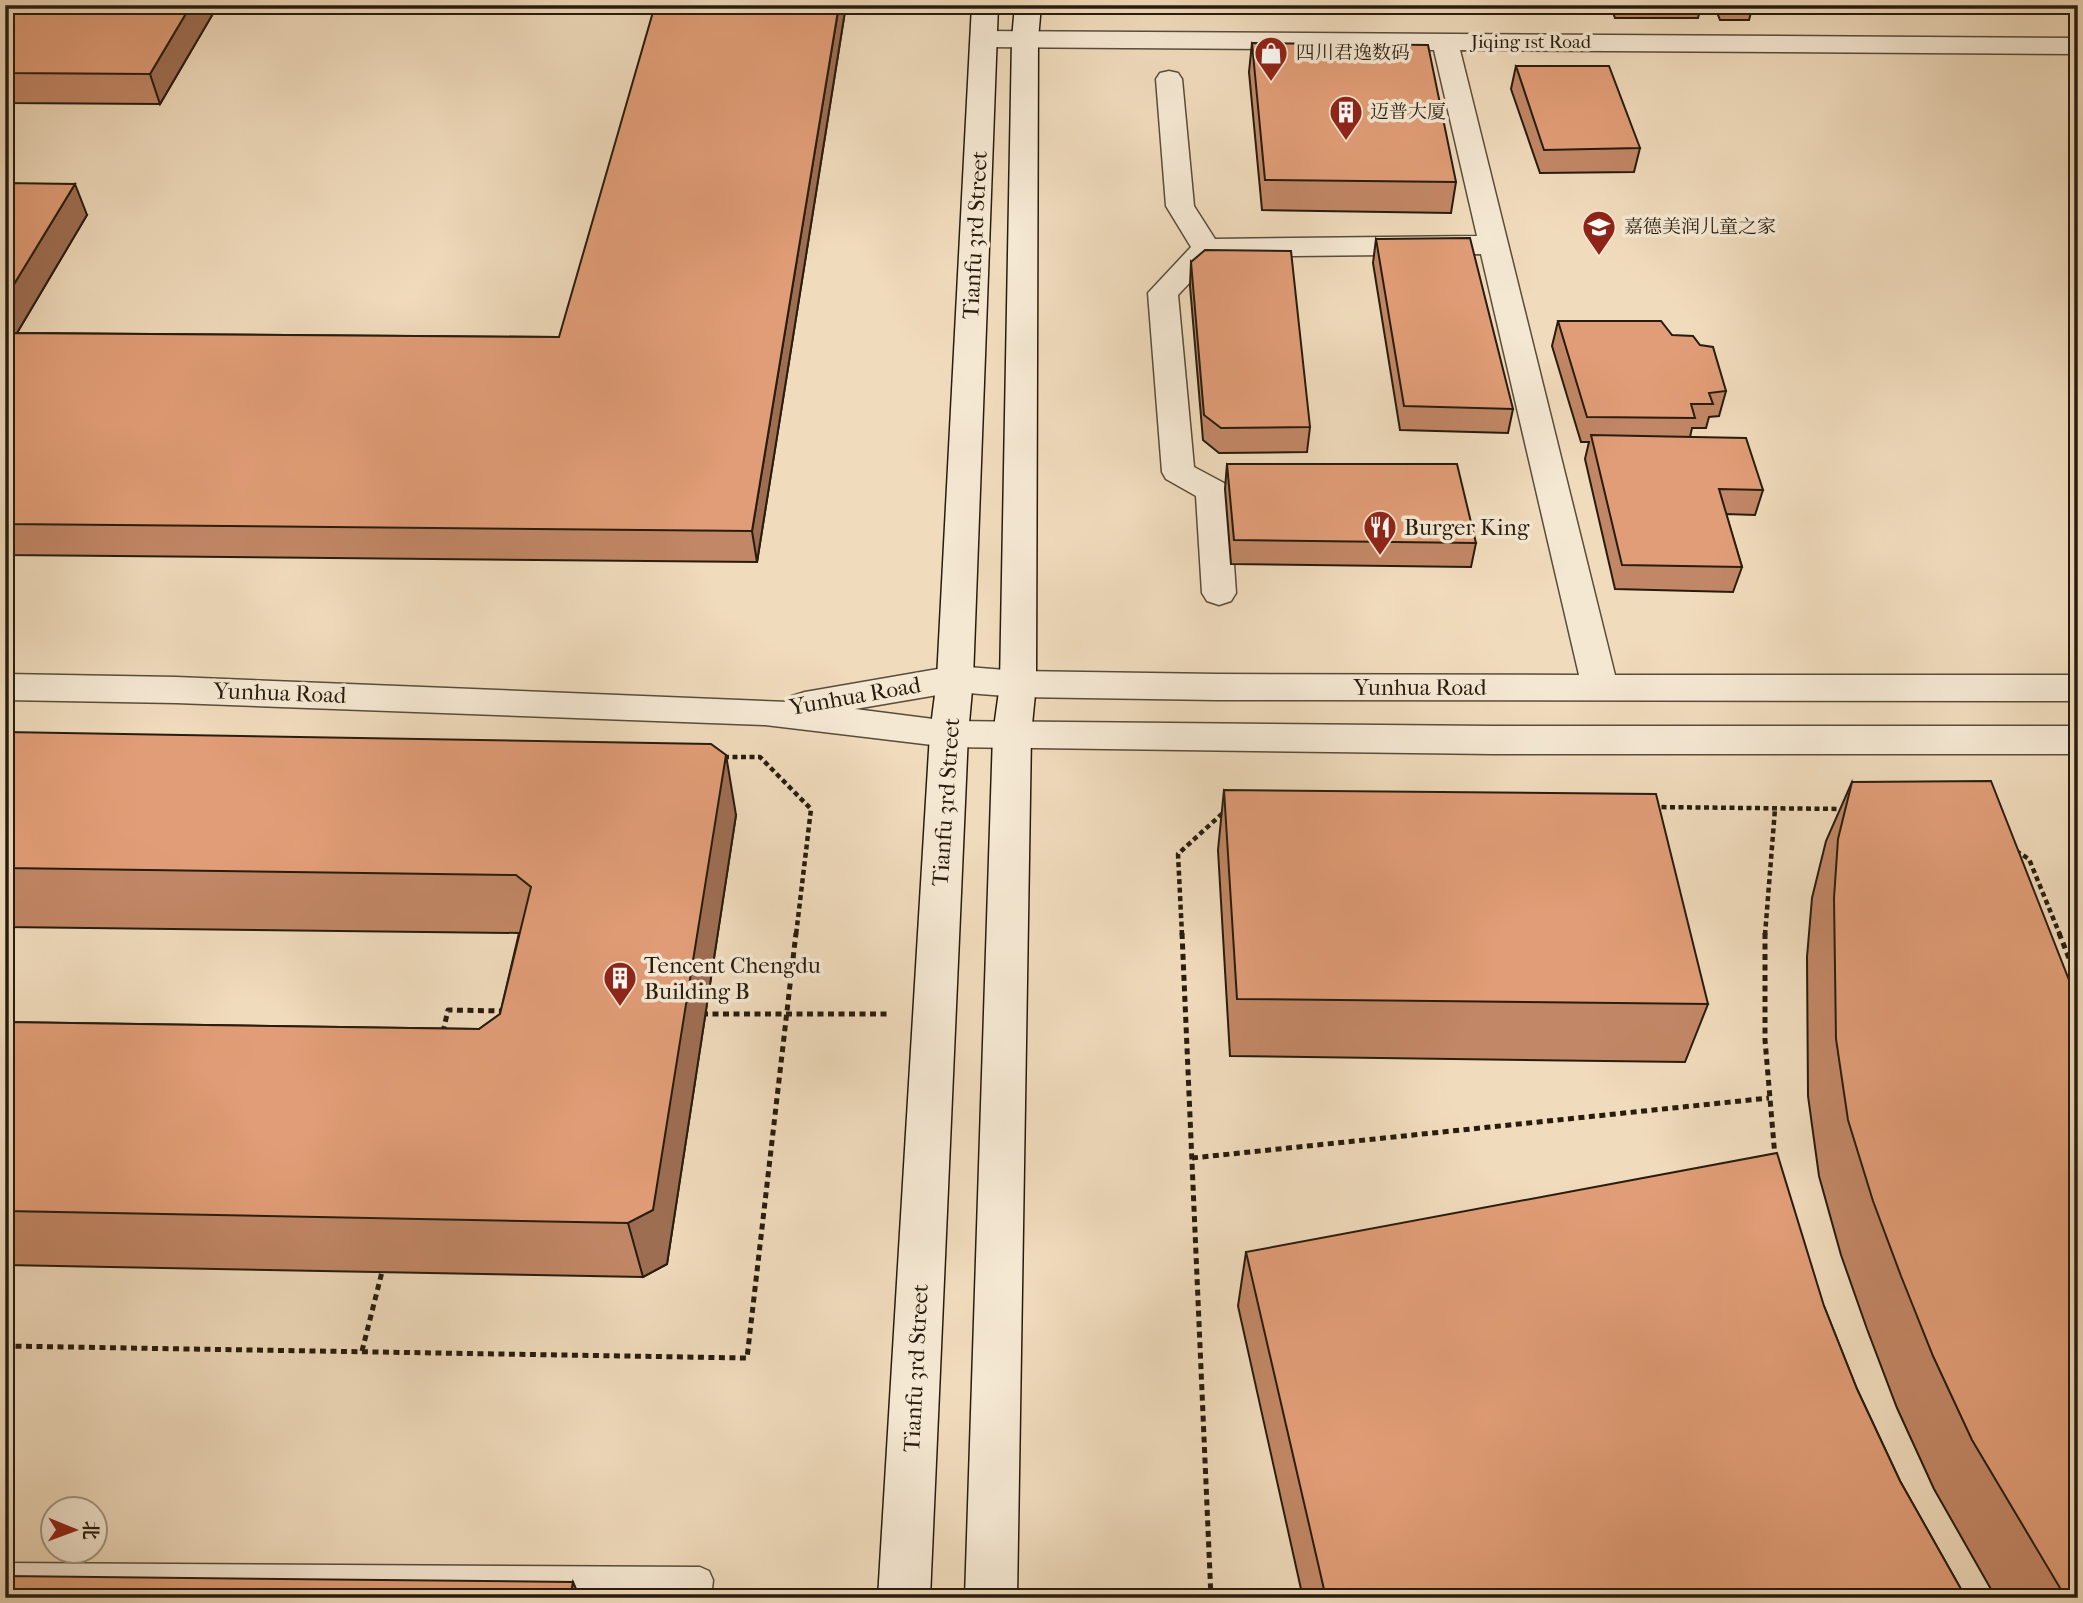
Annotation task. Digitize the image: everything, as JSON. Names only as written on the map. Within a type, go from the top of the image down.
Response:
[{"type":"street","name":"Jiqing 1st Road","points":[[984,22],[1445,42],[2078,46]]},
{"type":"street","name":"Tianfu 3rd Street","points":[[904,1598],[949,734],[955,679],[984,22]]},
{"type":"street","name":"Tianfu 3rd Street","points":[[991,1598],[1012,735],[1018,684],[1027,22]]},
{"type":"street","points":[[1445,42],[1600,688]]},
{"type":"street","points":[[1169,79],[1180,206],[1206,248]]},
{"type":"street","points":[[1219,593],[1213,491],[1178,472],[1163,293],[1206,248],[1493,245]]},
{"type":"street","name":"Yunhua Road","points":[[765,712],[955,679],[1018,684],[1600,688],[2073,698]]},
{"type":"street","name":"Yunhua Road","points":[[5,687],[176,690],[765,712],[949,734],[1492,740],[2078,740]]},
{"type":"lane","points":[[5,1576],[700,1580],[698,1598]]},
{"type":"path","points":[[5,1346],[747,1358],[811,809],[760,757],[718,757]]},
{"type":"path","points":[[1211,1598],[1178,854],[1234,803]]},
{"type":"path","points":[[1650,807],[1855,809]]},
{"type":"path","points":[[1774,808],[1763,970],[1769,1098],[1776,1161]]},
{"type":"path","points":[[2006,845],[2029,859],[2078,981]]},
{"type":"path","points":[[442,1036],[448,1010],[516,1011]]},
{"type":"path","points":[[692,1014],[893,1014],[892,1028]]},
{"type":"path","points":[[1192,1158],[1769,1098]]},
{"type":"path","points":[[362,1352],[385,1260]]},
{"type":"building","points":[[5,5],[191,5],[150,74],[5,73]]},
{"type":"building","points":[[655,5],[839,5],[752,531],[5,524],[5,333],[559,337]]},
{"type":"building","points":[[1614,5],[1698,5],[1700,10],[1616,10]]},
{"type":"building","name":"迈普大厦","points":[[1252,43],[1428,45],[1456,182],[1265,180]]},
{"type":"building","points":[[1516,66],[1609,66],[1640,148],[1544,150]]},
{"type":"building","points":[[5,183],[75,184],[5,299]]},
{"type":"building","points":[[1470,238],[1513,409],[1404,406],[1376,239]]},
{"type":"building","points":[[1205,250],[1291,251],[1310,427],[1221,428],[1204,415],[1191,262]]},
{"type":"building","points":[[1558,321],[1661,321],[1672,335],[1693,336],[1700,345],[1713,347],[1726,391],[1709,393],[1713,404],[1691,404],[1695,418],[1587,417]]},
{"type":"building","points":[[1591,435],[1746,438],[1763,490],[1719,489],[1742,567],[1622,565]]},
{"type":"building","points":[[1227,464],[1457,464],[1476,543],[1234,540]]},
{"type":"building","name":"Tencent Chengdu Building B","points":[[5,732],[711,744],[726,755],[653,1210],[628,1223],[5,1211],[5,1022],[479,1029],[500,1014],[531,887],[516,875],[5,868]]},
{"type":"building","points":[[1991,781],[2078,1003],[2078,1598],[2066,1598],[1972,1440],[1933,1356],[1873,1201],[1848,1120],[1836,1039],[1834,898],[1838,839],[1852,782]]},
{"type":"building","points":[[1224,790],[1656,794],[1708,1004],[1237,999]]},
{"type":"building","points":[[1777,1153],[1824,1306],[1857,1389],[1900,1481],[1966,1598],[1326,1598],[1246,1252]]},
{"type":"building","points":[[5,1576],[573,1582],[570,1598],[5,1598]]},
{"type":"place","name":"四川君逸数码","points":[[1271,83]]},
{"type":"place","name":"迈普大厦","points":[[1346,142]]},
{"type":"place","name":"嘉德美润儿童之家","points":[[1599,257]]},
{"type":"place","name":"Burger King","points":[[1380,557]]},
{"type":"place","name":"Tencent Chengdu Building B","points":[[620,1008]]}]
